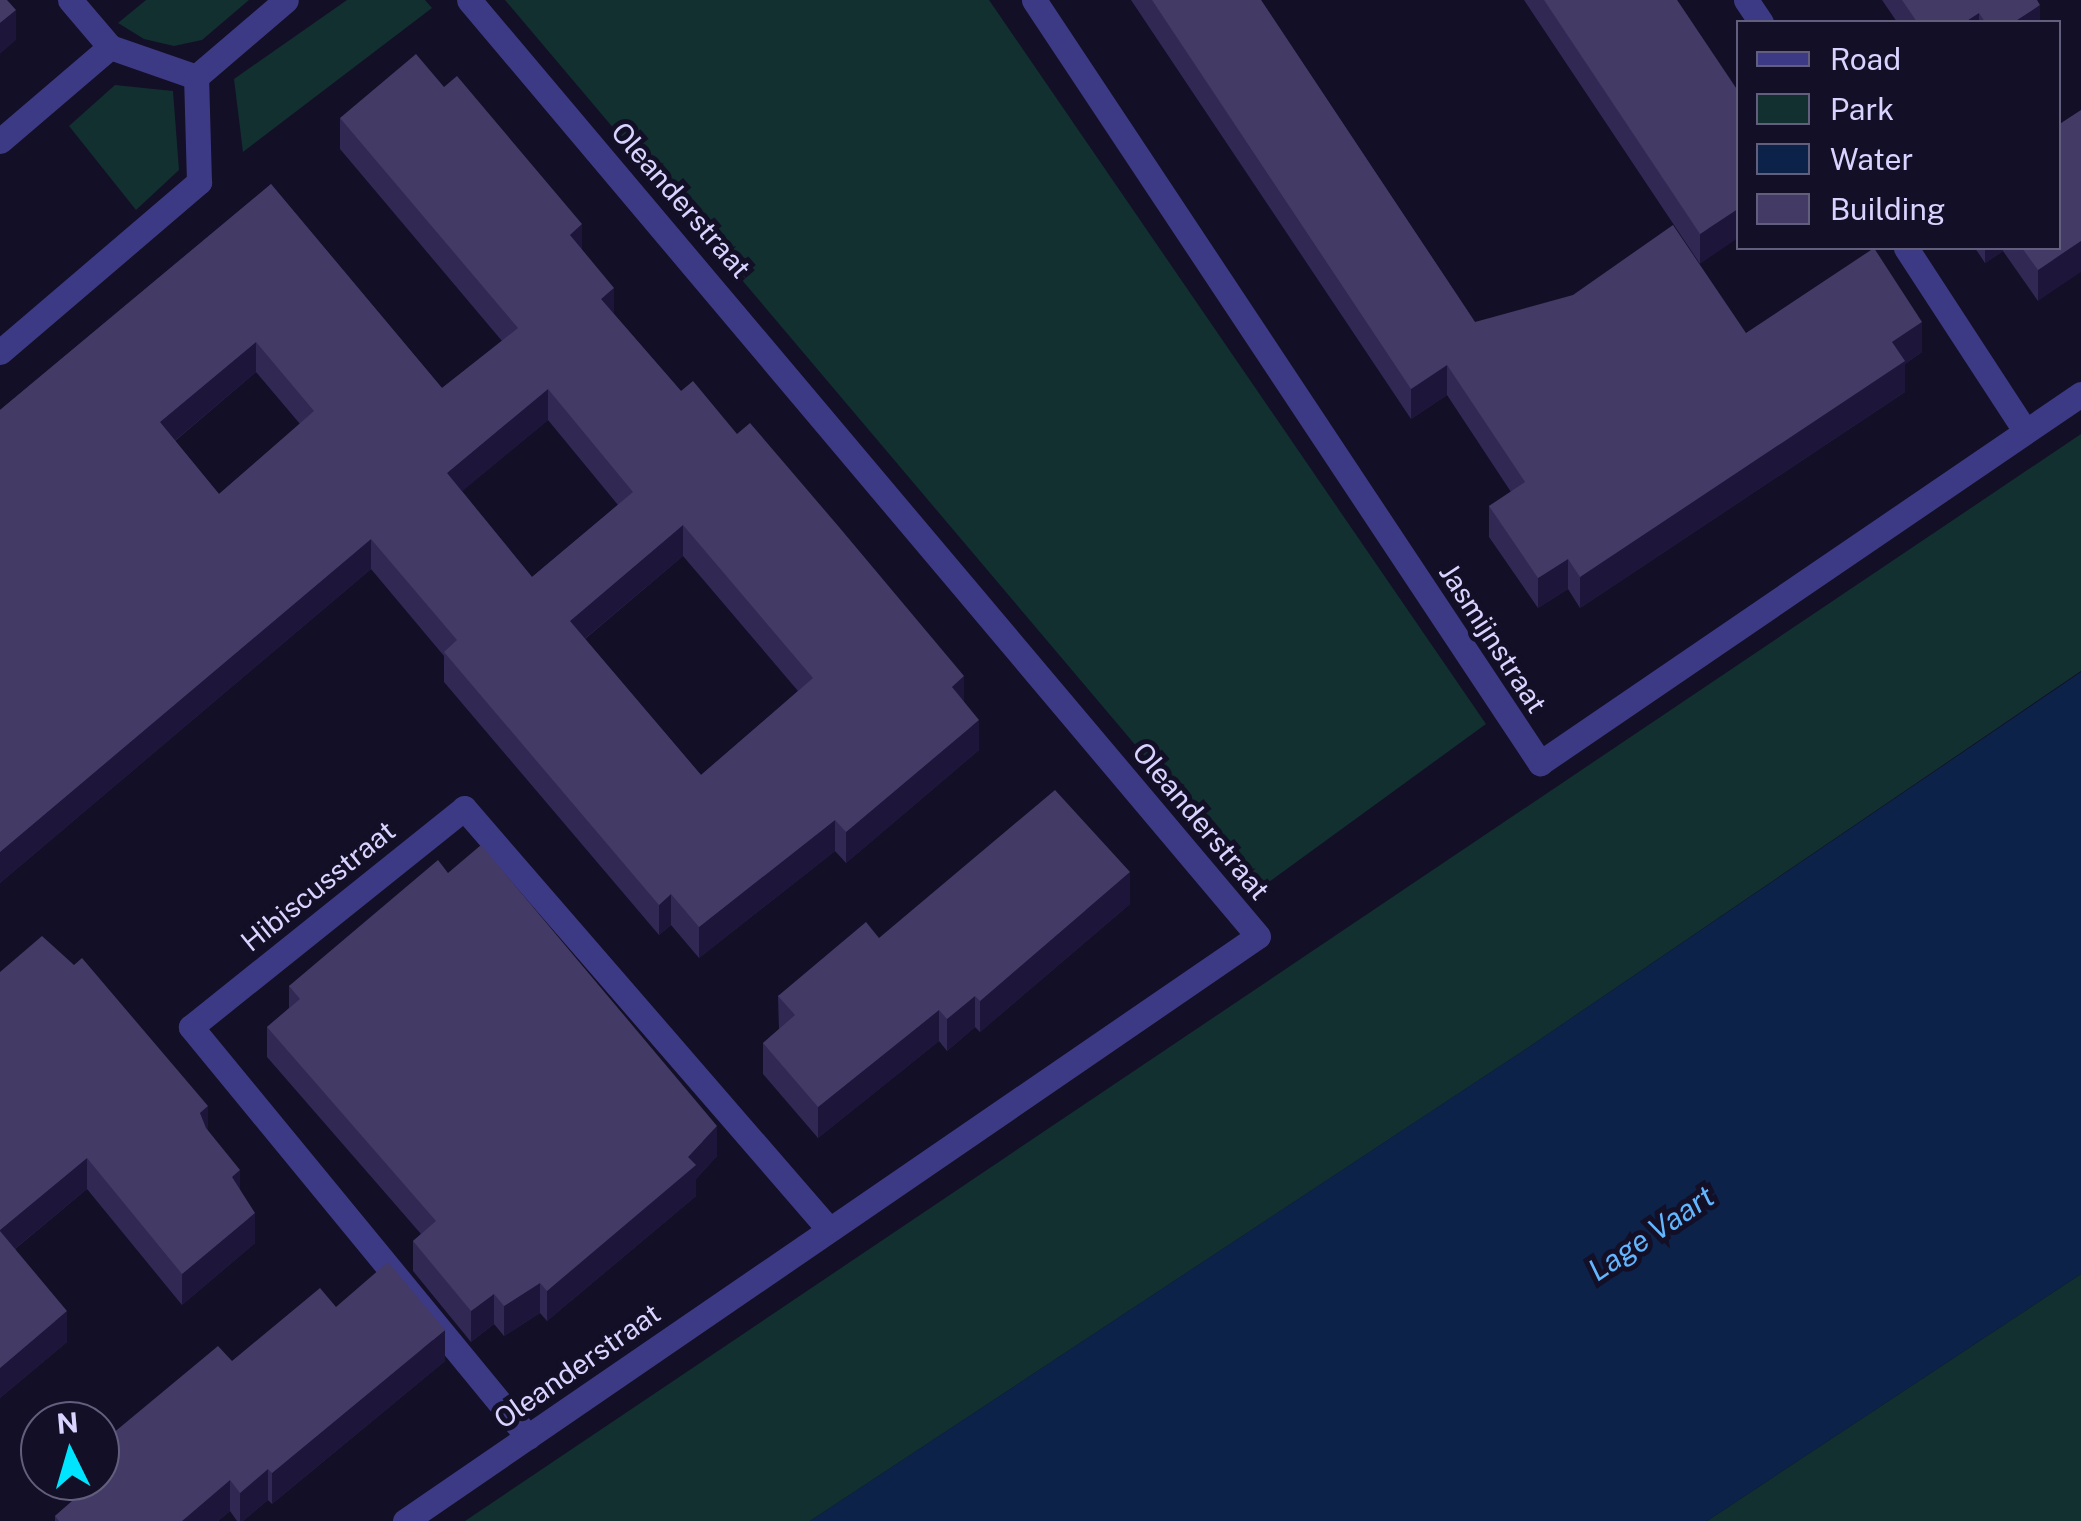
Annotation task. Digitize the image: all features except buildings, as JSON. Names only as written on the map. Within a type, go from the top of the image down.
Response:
[{"type":"street","points":[[70,0],[110,47],[196,77]]},
{"type":"street","points":[[196,77],[286,0]]},
{"type":"street","name":"Oleanderstraat","points":[[405,1521],[827,1227],[1258,936],[469,0]]},
{"type":"street","name":"Jasmijnstraat","points":[[1034,0],[1540,763],[2081,394]]},
{"type":"street","points":[[0,142],[110,47]]},
{"type":"street","points":[[0,352],[199,182],[196,77]]},
{"type":"street","points":[[1907,250],[2024,430]]},
{"type":"street","name":"Hibiscusstraat","points":[[528,1437],[191,1026],[464,808],[827,1227]]},
{"type":"green space","points":[[146,0],[249,0],[202,40],[174,46],[144,39],[118,23]]},
{"type":"green space","points":[[347,0],[425,0],[432,8],[243,152],[234,79]]},
{"type":"green space","points":[[505,0],[989,0],[1486,724],[1258,890]]},
{"type":"green space","points":[[115,85],[173,91],[179,170],[136,210],[69,126]]},
{"type":"green space","points":[[2081,434],[2081,671],[1526,1049],[810,1521],[465,1521]]},
{"type":"green space","points":[[2081,1274],[2081,1521],[1707,1521]]},
{"type":"water","name":"Lage Vaart","points":[[2081,672],[2081,1274],[1707,1521],[810,1521],[1526,1049]]}]
